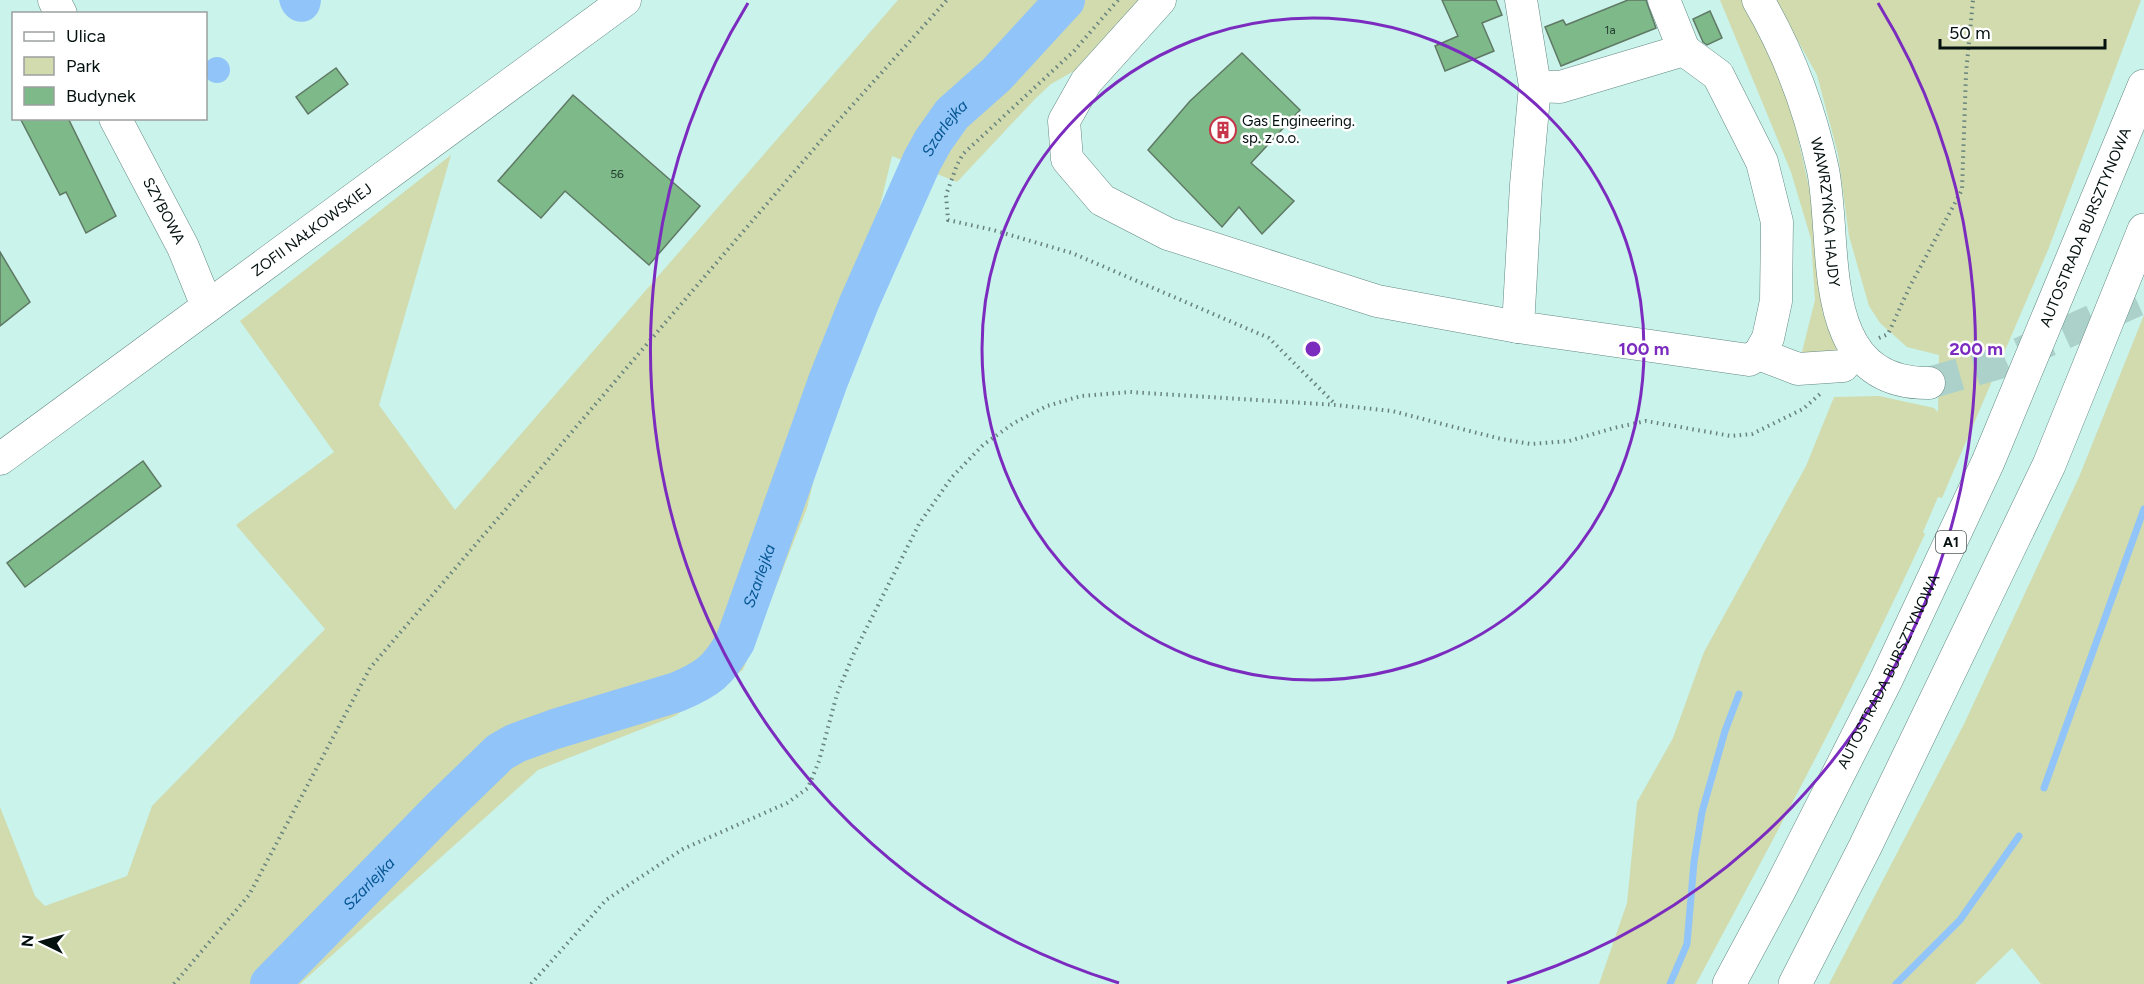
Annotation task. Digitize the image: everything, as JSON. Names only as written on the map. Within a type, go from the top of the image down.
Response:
[{"type":"highway","name":"AUTOSTRADA BURSZTYNOWA","points":[[1729,984],[1886,680],[1988,462],[2144,86]]},
{"type":"highway","points":[[1795,984],[1865,847],[2049,465],[2144,230]]},
{"type":"street","name":"ZOFII NAŁKOWSKIEJ","points":[[0,459],[625,0]]},
{"type":"street","points":[[1160,0],[1086,82],[1064,121],[1067,159],[1102,200],[1167,234],[1377,302],[1518,327],[1749,360],[1759,354],[1768,338],[1776,301],[1777,222],[1762,162],[1718,75],[1684,50],[1664,0]]},
{"type":"street","points":[[1518,327],[1526,184],[1535,86],[1521,0]]},
{"type":"street","name":"WAWRZYŃCA HAJDY","points":[[1758,0],[1788,58],[1809,115],[1823,172],[1835,290],[1844,323],[1849,359],[1866,363],[1894,379],[1910,383],[1929,383]]},
{"type":"street","points":[[1535,86],[1560,87],[1684,50]]},
{"type":"street","name":"SZYBOWA","points":[[116,120],[183,247],[207,306]]},
{"type":"street","points":[[1759,354],[1798,369],[1849,359]]},
{"type":"path","points":[[174,984],[249,895],[370,668],[830,130],[946,0]]},
{"type":"path","points":[[1118,0],[1074,51],[963,154],[946,195],[948,220],[993,230],[1072,253],[1269,338],[1336,405]]},
{"type":"path","points":[[531,984],[599,908],[614,895],[683,849],[787,803],[808,788],[819,761],[837,694],[854,653],[919,524],[952,477],[983,445],[1014,423],[1047,406],[1081,396],[1130,392],[1336,405],[1392,411],[1501,439],[1532,444],[1569,441],[1646,421],[1731,436],[1752,434],[1803,409],[1828,387],[1849,359],[1888,334],[1910,286],[1962,190],[1966,72],[1973,0]]},
{"type":"green space","points":[[898,0],[1138,0],[1074,71],[1051,84],[1035,99],[957,182],[892,156],[807,508],[743,670],[675,716],[538,770],[300,984],[0,984],[0,807],[35,896],[45,906],[127,876],[152,806],[325,629],[236,525],[334,452],[240,321],[451,155],[379,405],[455,510]]},
{"type":"green space","points":[[1720,0],[1742,0],[1772,56],[1794,120],[1812,201],[1823,313],[1838,346],[1832,360],[1801,356],[1815,300],[1811,239],[1791,172]]},
{"type":"green space","points":[[1775,0],[2141,0],[2048,250],[1942,498],[1938,497],[1923,532],[1925,534],[1843,704],[1696,984],[1599,984],[1627,903],[1637,802],[1673,738],[1704,652],[1806,466],[1834,397],[1879,396],[1934,408],[1938,412],[1939,355],[1907,347],[1880,323],[1869,306],[1849,236],[1838,154],[1817,75]]},
{"type":"green space","points":[[2144,315],[2144,984],[2041,984],[2012,948],[1975,984],[1829,984],[1964,724],[2079,477]]},
{"type":"water","points":[[279,0],[321,0],[315,16],[302,22],[288,16],[282,10]]},
{"type":"water","points":[[212,58],[222,58],[229,65],[229,75],[222,82],[212,82],[207,78],[207,62]]},
{"type":"building","points":[[1442,0],[1496,0],[1502,15],[1482,23],[1494,51],[1445,71],[1435,46],[1458,36]]},
{"type":"building","points":[[1628,0],[1646,0],[1656,28],[1561,66],[1545,27],[1563,20],[1566,25]]},
{"type":"building","points":[[1710,11],[1722,38],[1707,45],[1703,42],[1693,19]]},
{"type":"building","name":"Gas Engineering. sp. z o.o.","points":[[1242,53],[1300,110],[1251,163],[1294,201],[1262,234],[1239,207],[1222,227],[1148,150],[1190,101]]},
{"type":"building","points":[[336,68],[348,84],[308,114],[296,97]]},
{"type":"building","points":[[573,95],[700,206],[649,265],[565,191],[541,218],[498,181]]},
{"type":"building","points":[[21,120],[69,120],[116,216],[86,233],[66,192],[60,195]]},
{"type":"building","points":[[0,252],[30,302],[0,326]]},
{"type":"building","points":[[143,461],[161,486],[25,587],[7,563]]},
{"type":"waterway","name":"Szarlejka","points":[[270,984],[500,752],[516,743],[555,729],[677,692],[697,683],[723,660],[735,642],[828,381],[859,303],[922,161],[952,114],[996,75],[1065,0]]},
{"type":"waterway","points":[[2044,788],[2144,509]]},
{"type":"waterway","points":[[1670,984],[1687,944],[1694,862],[1702,812],[1725,731],[1739,694]]},
{"type":"waterway","points":[[1896,984],[1960,920],[2019,836]]},
{"type":"tunnel","points":[[1929,383],[1999,363],[2144,297]]},
{"type":"place","name":"Gas Engineering. sp. z o.o.","points":[[1223,130]]}]
